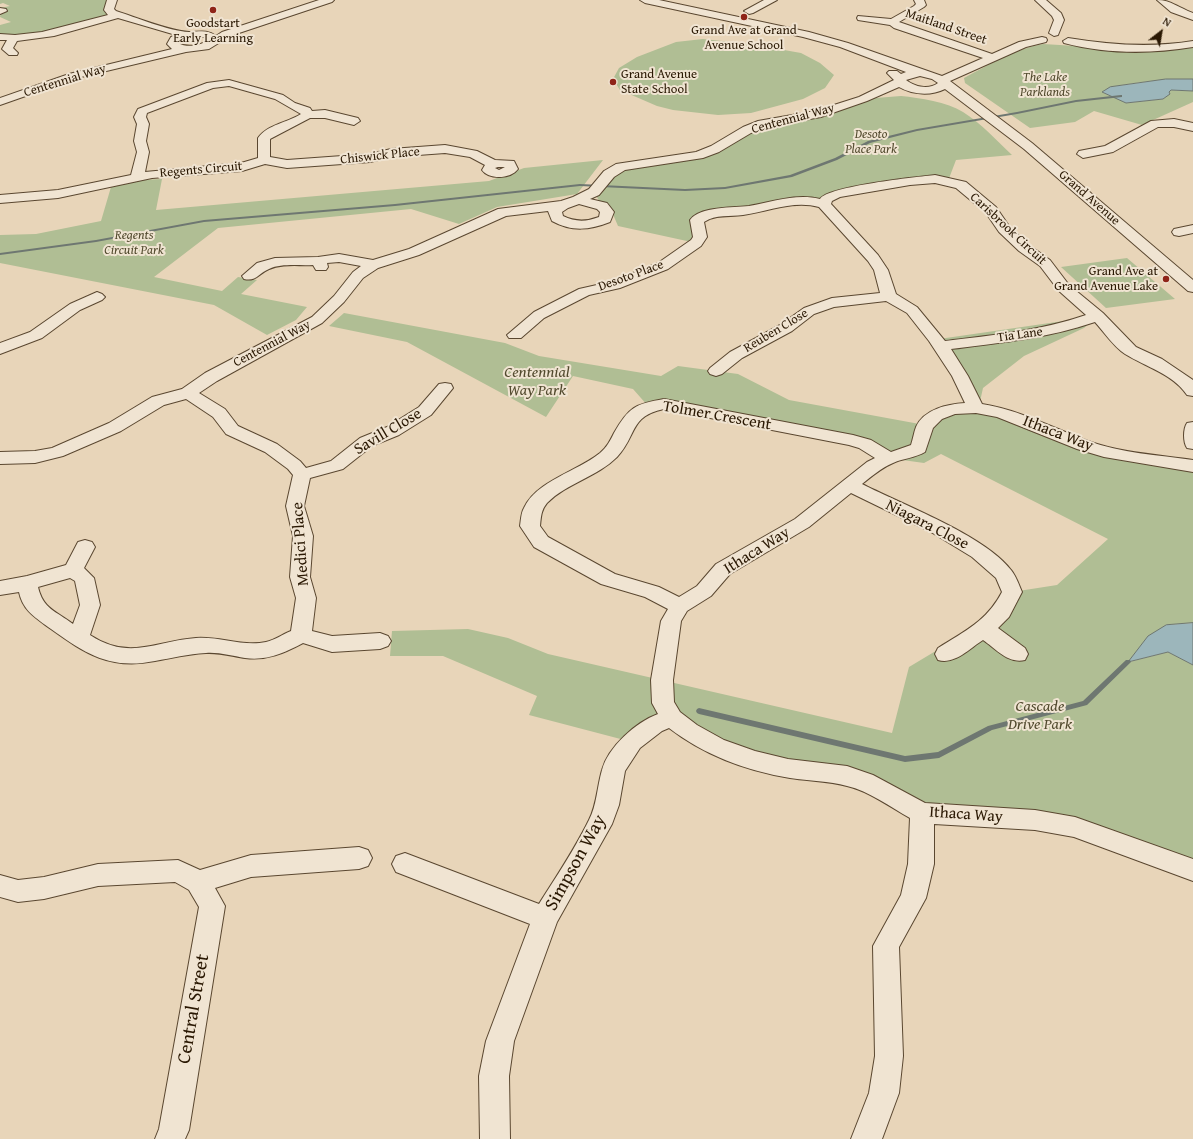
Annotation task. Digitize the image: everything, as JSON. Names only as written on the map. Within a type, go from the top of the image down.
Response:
[{"type":"street","points":[[112,0],[109,10],[118,15],[150,26],[194,35],[210,36],[214,40]]},
{"type":"street","name":"Centennial Way","points":[[131,61],[172,43],[181,37],[194,35],[311,0]]},
{"type":"street","name":"Centennial Way","points":[[0,102],[73,76],[131,61],[205,46],[226,34],[329,0]]},
{"type":"street","name":"Grand Avenue","points":[[645,0],[805,34],[844,45],[922,74],[935,76],[1003,126],[1193,288]]},
{"type":"street","points":[[749,11],[772,0]]},
{"type":"street","name":"Maitland Street","points":[[893,22],[897,18],[915,10],[921,5],[919,0]]},
{"type":"street","points":[[1040,0],[1057,15],[1059,20],[1055,27],[1054,33]]},
{"type":"street","points":[[1162,0],[1175,10],[1193,17]]},
{"type":"street","points":[[0,37],[14,38],[67,30],[118,15]]},
{"type":"street","name":"Maitland Street","points":[[862,18],[893,22],[898,26],[991,57]]},
{"type":"street","name":"Grand Avenue","points":[[760,24],[862,58],[888,69],[906,86],[920,89],[983,112]]},
{"type":"street","points":[[150,26],[168,37],[172,43]]},
{"type":"street","points":[[1042,40],[1038,37],[1041,34],[1054,33],[1066,36],[1068,41]]},
{"type":"street","points":[[13,53],[7,49],[14,38]]},
{"type":"street","points":[[920,89],[938,88],[943,82],[991,57],[1023,44],[1042,40],[1056,43],[1068,41],[1110,48],[1140,48],[1193,44]]},
{"type":"street","name":"Centennial Way","points":[[172,43],[176,47],[186,49]]},
{"type":"street","points":[[900,80],[907,75],[941,71],[955,66],[976,64]]},
{"type":"street","points":[[210,74],[215,76],[220,83]]},
{"type":"street","name":"Centennial Way","points":[[863,99],[900,80]]},
{"type":"street","name":"Regents Circuit","points":[[137,176],[143,152],[140,141],[143,124],[140,117],[142,111],[152,106],[220,83],[236,84],[279,97],[291,105],[306,110],[307,115]]},
{"type":"street","name":"Centennial Way","points":[[0,458],[35,457],[57,452],[115,427],[158,401],[188,392],[211,377],[317,320],[339,299],[358,275],[373,265],[414,252],[504,212],[563,205],[578,200],[599,186],[621,167],[698,155],[715,149],[747,130],[762,124],[817,114],[863,99],[920,89]]},
{"type":"street","name":"Regents Circuit","points":[[0,199],[58,194],[137,176],[242,167],[264,160],[264,138],[271,132],[302,119],[307,115],[326,114],[354,121]]},
{"type":"street","points":[[1083,154],[1109,149],[1155,124],[1174,123],[1193,127]]},
{"type":"street","name":"Chiswick Place","points":[[264,160],[287,164],[370,158],[391,153],[445,149],[473,154],[494,164]]},
{"type":"street","name":"Carisbrook Circuit","points":[[824,204],[827,198],[837,194],[910,180],[948,180],[960,185],[991,210],[1004,229],[1024,248],[1046,263],[1064,288],[1098,316],[1130,350],[1156,362],[1190,385],[1193,391]]},
{"type":"street","points":[[578,200],[602,206],[599,186]]},
{"type":"street","name":"Desoto Place","points":[[515,335],[539,315],[584,292],[615,285],[663,266],[696,243],[700,237],[697,220],[703,215],[714,212],[743,211],[781,202],[816,201],[824,204]]},
{"type":"street","points":[[824,204],[873,258],[881,270],[889,296],[912,310],[940,346],[960,376],[976,408]]},
{"type":"street","points":[[557,218],[555,211],[563,205]]},
{"type":"street","name":"Centennial Way","points":[[530,208],[572,225],[592,224],[605,219],[607,212],[602,206]]},
{"type":"street","points":[[249,276],[262,266],[274,262],[320,264],[330,257],[373,265]]},
{"type":"street","name":"Reuben Close","points":[[716,371],[736,355],[786,328],[810,310],[832,303],[889,296]]},
{"type":"street","points":[[0,349],[36,335],[75,307],[97,297]]},
{"type":"street","name":"Tia Lane","points":[[940,346],[1029,335],[1060,329],[1098,316]]},
{"type":"street","name":"Savill Close","points":[[302,475],[337,465],[366,442],[399,427],[426,411],[445,388]]},
{"type":"street","points":[[188,392],[219,413],[232,430],[271,448],[294,465],[302,475]]},
{"type":"street","name":"Tolmer Crescent","points":[[680,606],[652,592],[608,579],[541,542],[530,526],[532,509],[556,486],[591,468],[611,453],[636,414],[648,406],[664,404],[852,440],[865,444],[888,458]]},
{"type":"street","name":"Ithaca Way","points":[[1193,466],[1110,453],[1083,445],[1001,412],[976,408],[953,409],[936,415],[925,426],[918,448],[910,453],[888,458],[873,466],[802,523],[723,569],[704,591],[680,606],[671,621],[662,680],[663,703],[672,718],[689,731],[716,746],[752,760],[788,768],[847,776],[865,782],[922,813],[1035,820],[1075,827],[1193,870]]},
{"type":"street","points":[[1193,427],[1193,444]]},
{"type":"street","name":"Medici Place","points":[[301,635],[306,598],[300,577],[303,536],[295,506],[302,475]]},
{"type":"street","name":"Niagara Close","points":[[849,485],[938,528],[979,552],[1004,574],[1012,592],[1002,612],[984,629],[946,654]]},
{"type":"street","points":[[0,588],[27,583],[73,570],[84,547]]},
{"type":"street","points":[[73,570],[84,578],[90,605],[79,637]]},
{"type":"street","points":[[27,583],[31,600],[37,609],[101,651],[126,657],[149,655],[190,646],[208,645],[252,652],[271,649],[301,635],[332,644],[380,641]]},
{"type":"street","points":[[984,629],[1017,654]]},
{"type":"street","name":"Simpson Way","points":[[495,1139],[494,1076],[500,1042],[546,918],[600,824],[607,804],[614,769],[632,742],[654,725],[672,718]]},
{"type":"street","points":[[866,1139],[873,1126],[884,1093],[889,1056],[886,946],[913,898],[921,864],[922,813]]},
{"type":"street","points":[[0,886],[18,891],[44,888],[98,876],[178,871],[198,882],[251,866],[359,858]]},
{"type":"street","name":"Simpson Way","points":[[404,864],[546,918]]},
{"type":"street","name":"Central Street","points":[[170,1139],[174,1130],[212,906],[198,882]]},
{"type":"green space","points":[[0,0],[112,0],[109,10],[118,15],[67,30],[42,35],[15,38],[0,37],[0,25],[11,22],[0,17],[0,8],[10,6],[3,3],[0,4]]},
{"type":"green space","points":[[703,39],[750,44],[801,53],[820,63],[834,75],[825,88],[803,99],[751,113],[718,115],[673,110],[657,106],[620,90],[613,79],[619,68],[637,57],[676,42]]},
{"type":"green space","name":"The Lake Parklands","points":[[1043,44],[1143,50],[1193,48],[1193,79],[1159,80],[1133,83],[1102,92],[1127,103],[1163,99],[1171,90],[1193,91],[1193,102],[1142,125],[1094,111],[1075,122],[1030,128],[965,83],[964,78],[992,63],[1022,50]]},
{"type":"green space","name":"Desoto Place Park","points":[[901,96],[933,101],[963,112],[976,121],[1012,155],[956,160],[948,181],[935,179],[816,201],[703,215],[696,243],[618,226],[612,212],[602,206],[594,192],[614,170],[684,159],[747,130],[817,114],[863,99]]},
{"type":"green space","name":"Regents Circuit Park","points":[[603,160],[577,194],[497,207],[459,224],[411,209],[218,228],[154,277],[222,291],[238,277],[257,280],[241,294],[307,307],[296,320],[267,335],[214,305],[0,263],[0,235],[36,234],[101,221],[111,187],[140,180],[162,179],[156,210],[489,181],[524,168]]},
{"type":"green space","points":[[1127,258],[1175,299],[1106,308],[1061,267]]},
{"type":"green space","name":"Cascade Drive Park","points":[[344,313],[505,343],[539,356],[661,376],[678,366],[738,374],[789,400],[925,425],[936,415],[976,408],[1083,445],[1193,466],[1193,623],[1166,625],[1129,662],[1168,652],[1193,665],[1193,870],[1075,827],[922,813],[865,782],[788,768],[672,718],[632,742],[529,715],[537,696],[443,656],[390,656],[392,631],[468,629],[508,638],[548,654],[892,733],[909,667],[939,649],[947,654],[1012,592],[1057,585],[1108,539],[941,454],[924,463],[888,458],[865,444],[648,406],[633,389],[573,376],[546,417],[407,342],[329,326]]},
{"type":"green space","points":[[1098,316],[1084,328],[1024,356],[983,388],[979,406],[939,339]]},
{"type":"water","points":[[1166,79],[1193,79],[1193,91],[1171,90],[1169,92],[1170,94],[1163,99],[1126,103],[1102,92],[1110,87]]},
{"type":"water","points":[[1193,623],[1193,665],[1168,652],[1128,662],[1148,636],[1166,625]]},
{"type":"waterway","points":[[0,254],[96,241],[204,221],[395,205],[580,185],[685,190],[725,188],[791,176],[836,159],[869,142],[917,130],[1017,113],[1076,101],[1121,96]]},
{"type":"waterway","points":[[699,711],[905,759],[939,755],[990,728],[1085,703],[1128,662]]},
{"type":"place","name":"Goodstart Early Learning","points":[[213,10]]},
{"type":"place","name":"Grand Ave at Grand Avenue School","points":[[744,17]]},
{"type":"place","name":"Grand Avenue State School","points":[[613,82]]},
{"type":"place","name":"Grand Ave at Grand Avenue Lake","points":[[1166,279]]},
{"type":"park label","name":"Centennial Way Park","points":[[537,382]]}]
